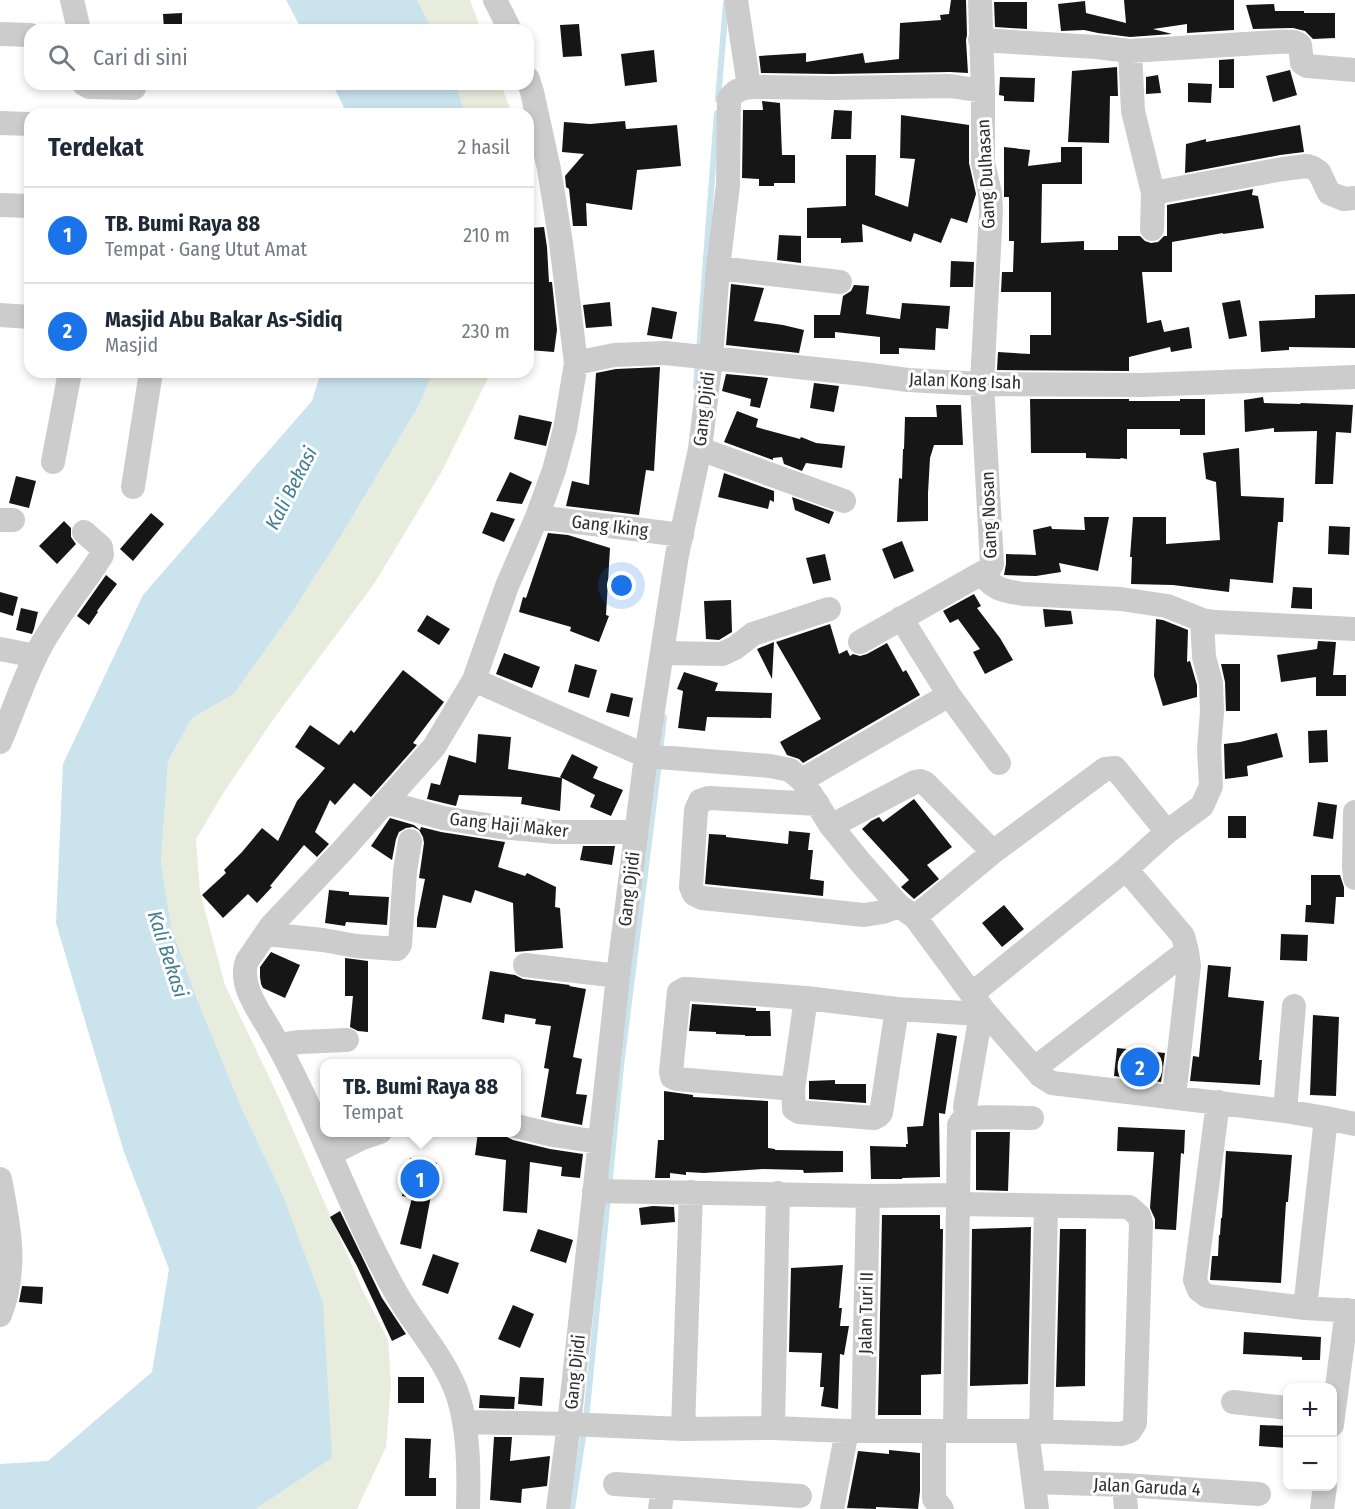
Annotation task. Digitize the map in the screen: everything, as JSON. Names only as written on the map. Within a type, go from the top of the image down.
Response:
[{"type":"street","points":[[72,0],[78,24]]},
{"type":"street","points":[[495,0],[507,24]]},
{"type":"street","points":[[736,0],[749,87],[950,86],[983,91]]},
{"type":"street","name":"Gang Dulhasan","points":[[980,0],[983,164],[990,193],[991,210],[982,384]]},
{"type":"street","points":[[0,34],[24,36]]},
{"type":"street","points":[[980,40],[1130,51],[1292,42],[1300,45],[1302,63],[1307,66],[1355,70]]},
{"type":"street","points":[[1130,51],[1133,111],[1153,193],[1152,229]]},
{"type":"street","name":"Gang Djidi","points":[[558,1509],[618,976],[646,756],[677,555],[700,449],[703,357],[718,268],[728,185],[729,99],[737,90],[749,87]]},
{"type":"street","points":[[320,1129],[279,1045],[250,993],[244,967],[271,926],[342,851],[434,747],[474,680],[507,586],[537,517],[554,470],[565,429],[576,363],[549,168],[531,90]]},
{"type":"street","points":[[0,123],[24,124]]},
{"type":"street","points":[[1153,193],[1282,168],[1307,166],[1319,172],[1329,193],[1344,199],[1355,198]]},
{"type":"street","points":[[0,205],[24,206]]},
{"type":"street","points":[[718,268],[840,282]]},
{"type":"street","points":[[0,317],[24,316]]},
{"type":"street","name":"Jalan Kong Isah","points":[[576,363],[615,355],[665,354],[908,380],[982,384],[1142,385],[1355,377]]},
{"type":"street","points":[[53,462],[69,378]]},
{"type":"street","points":[[133,487],[150,378]]},
{"type":"street","name":"Gang Nosan","points":[[860,642],[981,574],[992,564],[982,384]]},
{"type":"street","points":[[700,449],[844,501]]},
{"type":"street","name":"Gang Iking","points":[[537,517],[682,535]]},
{"type":"street","points":[[0,742],[36,656],[57,619],[102,555],[101,547],[84,532]]},
{"type":"street","points":[[981,574],[992,585],[1023,594],[1121,599],[1167,606],[1202,620],[1215,622],[1355,629]]},
{"type":"street","points":[[662,653],[722,654],[735,648],[753,634],[829,609]]},
{"type":"street","points":[[901,618],[949,695],[999,763]]},
{"type":"street","points":[[965,1107],[980,1006],[1167,832],[1202,806],[1211,786],[1209,748],[1212,712],[1211,683],[1204,657],[1202,620]]},
{"type":"street","points":[[0,649],[36,656]]},
{"type":"street","points":[[474,680],[646,756],[779,767],[790,770],[802,780],[831,826],[861,863],[907,911],[980,1006],[1041,1076],[1052,1083],[1285,1111],[1355,1124]]},
{"type":"street","points":[[802,780],[949,695]]},
{"type":"street","points":[[818,804],[709,798],[700,801],[696,810],[691,887],[694,894],[702,898],[864,915],[907,911],[993,852],[1102,770],[1108,768],[1115,768],[1167,832]]},
{"type":"street","points":[[831,826],[920,781],[925,783],[993,852]]},
{"type":"street","name":"Gang Haji Maker","points":[[385,802],[443,818],[500,827],[555,832],[636,832]]},
{"type":"street","points":[[1355,812],[1355,878]]},
{"type":"street","points":[[266,933],[323,939],[356,946],[397,949],[400,945],[405,871],[410,841]]},
{"type":"street","points":[[1126,869],[1183,936],[1187,951],[1189,966],[1174,1097]]},
{"type":"street","points":[[1035,1068],[1187,951]]},
{"type":"street","points":[[525,964],[618,976]]},
{"type":"street","points":[[793,1089],[672,1077],[678,995],[681,990],[806,998],[897,1009],[980,1006]]},
{"type":"street","points":[[806,998],[793,1089],[794,1109],[799,1113],[874,1118],[878,1116],[897,1009]]},
{"type":"street","points":[[1285,1111],[1294,1006]]},
{"type":"street","points":[[279,1045],[347,1040]]},
{"type":"street","points":[[1218,1102],[1196,1284],[1199,1290],[1207,1296],[1305,1308],[1351,1310],[1337,1393]]},
{"type":"street","points":[[934,1506],[944,1430],[958,1199],[959,1125],[960,1122],[980,1118],[1032,1119]]},
{"type":"street","points":[[1305,1308],[1326,1119]]},
{"type":"street","points":[[521,1127],[599,1142]]},
{"type":"street","points":[[323,1137],[355,1213],[396,1292],[448,1373],[457,1396],[464,1422],[469,1484],[468,1509]]},
{"type":"street","points":[[330,1154],[366,1137]]},
{"type":"street","points":[[0,1179],[5,1239],[11,1275],[0,1315]]},
{"type":"street","points":[[464,1422],[683,1429],[773,1428],[1121,1434],[1130,1431],[1135,1423],[1141,1223],[1139,1216],[1129,1207],[1046,1206],[958,1199],[778,1193],[594,1191]]},
{"type":"street","points":[[683,1429],[691,1192]]},
{"type":"street","points":[[773,1428],[778,1193]]},
{"type":"street","name":"Jalan Turi II","points":[[832,1509],[855,1431],[868,1196]]},
{"type":"street","points":[[1037,1509],[1034,1482],[1034,1431],[1046,1206]]},
{"type":"street","points":[[1233,1402],[1283,1408]]},
{"type":"street","name":"Jalan Garuda 4","points":[[1034,1482],[1124,1485],[1214,1500],[1260,1494]]},
{"type":"street","points":[[615,1484],[662,1498],[800,1496]]},
{"type":"street","points":[[1124,1485],[1126,1509]]},
{"type":"street","points":[[1322,1509],[1324,1491]]},
{"type":"shaded area","points":[[417,0],[470,0],[479,24],[430,24]]},
{"type":"shaded area","points":[[458,90],[503,90],[510,108],[463,108]]},
{"type":"shaded area","points":[[430,378],[488,378],[442,471],[374,584],[272,721],[224,792],[196,839],[200,892],[225,985],[279,1098],[363,1291],[388,1340],[391,1384],[386,1447],[357,1509],[256,1509],[332,1458],[281,1191],[242,1109],[197,999],[171,926],[161,863],[168,761],[192,718],[234,694],[291,614],[344,531],[419,405]]},
{"type":"water","points":[[286,0],[417,0],[430,24],[299,24]]},
{"type":"water","points":[[335,90],[458,90],[463,108],[344,108]]},
{"type":"water","name":"Kali Bekasi","points":[[319,378],[430,378],[419,405],[344,531],[291,614],[234,694],[192,718],[168,761],[161,863],[171,926],[197,999],[242,1109],[281,1191],[323,1303],[332,1458],[256,1509],[0,1509],[0,1464],[48,1461],[152,1372],[169,1269],[124,1152],[56,923],[63,764],[143,595],[312,401]]},
{"type":"building","points":[[951,0],[966,0],[968,73],[761,73],[759,56],[806,53],[806,62],[863,53],[865,63],[899,59],[900,23],[941,20],[940,15],[949,14]]},
{"type":"building","points":[[1124,0],[1234,0],[1234,30],[1187,33],[1187,24],[1153,29],[1172,34],[1130,37],[1084,30],[1061,31],[1058,4],[1085,1],[1086,13],[1126,23]]},
{"type":"building","points":[[994,2],[1027,2],[1027,29],[995,27]]},
{"type":"building","points":[[1274,4],[1275,11],[1335,13],[1335,38],[1313,39],[1305,31],[1293,28],[1253,29],[1246,5]]},
{"type":"building","points":[[182,13],[182,24],[164,24],[163,14]]},
{"type":"building","points":[[579,24],[582,56],[563,57],[560,25]]},
{"type":"building","points":[[654,50],[657,82],[625,86],[621,54]]},
{"type":"building","points":[[1234,59],[1234,88],[1219,88],[1219,60]]},
{"type":"building","points":[[1117,67],[1118,96],[1110,96],[1109,143],[1068,142],[1072,71]]},
{"type":"building","points":[[1290,70],[1297,95],[1273,102],[1266,76]]},
{"type":"building","points":[[1158,75],[1161,93],[1146,94],[1146,77]]},
{"type":"building","points":[[1000,77],[1035,78],[1034,102],[1004,101],[1004,96],[999,95]]},
{"type":"building","points":[[1188,83],[1212,84],[1211,103],[1188,102]]},
{"type":"building","points":[[762,101],[780,103],[782,155],[795,155],[795,183],[759,186],[759,179],[742,178],[743,110],[763,110]]},
{"type":"building","points":[[834,110],[852,111],[851,139],[831,139]]},
{"type":"building","points":[[901,115],[969,125],[969,163],[976,194],[967,223],[951,218],[941,243],[914,233],[911,242],[862,224],[863,242],[841,243],[841,238],[807,238],[807,208],[846,206],[846,155],[876,155],[875,195],[908,207],[915,159],[900,158]]},
{"type":"building","points":[[625,121],[626,129],[677,125],[681,166],[637,170],[632,210],[586,203],[587,226],[573,226],[569,189],[566,187],[565,176],[584,154],[562,152],[564,122],[590,124]]},
{"type":"building","points":[[1300,125],[1304,152],[1185,173],[1186,144]]},
{"type":"building","points":[[1004,147],[1030,150],[1028,166],[1061,162],[1061,147],[1082,147],[1082,184],[1042,184],[1041,243],[1084,241],[1084,250],[1118,250],[1118,236],[1140,236],[1151,243],[1158,242],[1167,236],[1167,205],[1253,189],[1252,195],[1258,196],[1264,228],[1172,242],[1172,272],[1142,272],[1147,323],[1161,320],[1164,332],[1189,327],[1192,348],[1171,352],[1170,347],[1129,357],[1129,371],[997,370],[998,352],[1030,354],[1030,335],[1051,335],[1051,292],[1001,292],[1002,272],[1013,272],[1014,241],[1009,241],[1009,197],[1004,197]]},
{"type":"building","points":[[544,227],[549,282],[552,282],[557,330],[554,352],[534,350],[534,228]]},
{"type":"building","points":[[779,235],[801,236],[801,263],[777,260]]},
{"type":"building","points":[[951,261],[974,262],[973,287],[950,287]]},
{"type":"building","points":[[731,284],[764,288],[754,321],[804,330],[799,353],[726,345]]},
{"type":"building","points":[[854,285],[869,286],[866,314],[900,319],[902,303],[950,306],[948,329],[936,328],[935,350],[899,348],[899,354],[880,354],[880,337],[835,332],[835,338],[814,338],[814,315],[840,315],[843,296],[851,291]]},
{"type":"building","points":[[1355,294],[1355,348],[1289,347],[1289,350],[1261,352],[1259,321],[1315,318],[1315,295]]},
{"type":"building","points":[[1240,300],[1247,336],[1229,339],[1222,303]]},
{"type":"building","points":[[610,302],[612,326],[586,328],[583,305]]},
{"type":"building","points":[[652,307],[677,312],[672,339],[647,335]]},
{"type":"building","points":[[660,367],[654,471],[646,470],[639,515],[566,506],[572,481],[589,485],[596,373],[616,369]]},
{"type":"building","points":[[726,374],[768,378],[760,408],[750,406],[751,399],[722,391]]},
{"type":"building","points":[[814,383],[839,386],[834,412],[810,408]]},
{"type":"building","points":[[1263,397],[1264,403],[1353,405],[1351,433],[1336,432],[1333,484],[1315,484],[1317,431],[1274,432],[1274,428],[1245,432],[1244,400]]},
{"type":"building","points":[[1030,399],[1180,401],[1180,399],[1205,399],[1205,435],[1180,435],[1180,429],[1127,429],[1127,459],[1086,458],[1086,453],[1031,453]]},
{"type":"building","points":[[936,405],[961,405],[963,445],[934,445],[930,458],[928,521],[897,522],[905,417],[937,417]]},
{"type":"building","points":[[737,411],[758,419],[756,427],[800,439],[801,437],[816,443],[845,446],[842,468],[806,463],[802,471],[784,464],[782,457],[773,458],[773,460],[724,442]]},
{"type":"building","points":[[519,415],[552,422],[546,446],[514,439]]},
{"type":"building","points":[[1239,448],[1241,496],[1284,498],[1283,522],[1278,522],[1273,583],[1230,579],[1229,592],[1173,585],[1131,584],[1132,557],[1130,557],[1133,517],[1166,517],[1166,544],[1220,540],[1216,482],[1206,479],[1203,453]]},
{"type":"building","points":[[510,472],[532,482],[522,504],[496,501]]},
{"type":"building","points":[[724,473],[774,491],[774,502],[770,500],[768,509],[718,497]]},
{"type":"building","points":[[16,476],[36,481],[29,508],[9,503]]},
{"type":"building","points":[[792,497],[834,512],[829,524],[795,510]]},
{"type":"building","points":[[491,512],[515,519],[504,542],[482,533]]},
{"type":"building","points":[[151,513],[164,524],[133,561],[120,549]]},
{"type":"building","points":[[1084,517],[1109,517],[1098,571],[1059,563],[1061,572],[1036,576],[1004,575],[1006,554],[1036,555],[1033,530],[1051,526],[1052,529],[1085,530]]},
{"type":"building","points":[[64,521],[71,528],[71,537],[76,544],[57,564],[39,546]]},
{"type":"building","points":[[1329,526],[1350,527],[1349,555],[1328,554]]},
{"type":"building","points":[[548,533],[568,535],[610,548],[606,615],[609,616],[599,642],[570,631],[571,627],[519,612]]},
{"type":"building","points":[[902,541],[914,571],[894,579],[882,549]]},
{"type":"building","points":[[825,554],[831,580],[813,584],[806,558]]},
{"type":"building","points":[[106,575],[117,584],[89,625],[77,616]]},
{"type":"building","points":[[1293,587],[1312,588],[1312,609],[1291,608]]},
{"type":"building","points":[[0,592],[18,597],[13,616],[0,612]]},
{"type":"building","points":[[974,594],[981,606],[977,608],[1000,638],[1013,660],[985,674],[973,652],[980,649],[958,619],[950,623],[943,611]]},
{"type":"building","points":[[731,600],[732,632],[719,640],[706,639],[704,601]]},
{"type":"building","points":[[21,608],[38,612],[32,634],[16,630]]},
{"type":"building","points":[[1043,609],[1071,611],[1073,624],[1045,627]]},
{"type":"building","points":[[427,615],[450,629],[439,645],[417,631]]},
{"type":"building","points":[[1156,619],[1188,630],[1187,662],[1190,661],[1197,685],[1197,697],[1163,706],[1154,676]]},
{"type":"building","points":[[830,624],[839,654],[847,650],[850,656],[853,654],[860,656],[887,643],[903,672],[906,670],[920,695],[803,763],[787,755],[780,742],[821,719],[776,642]]},
{"type":"building","points":[[1318,641],[1336,642],[1333,675],[1346,675],[1346,696],[1316,696],[1316,677],[1281,682],[1277,655],[1317,649]]},
{"type":"building","points":[[774,642],[772,679],[757,649]]},
{"type":"building","points":[[504,653],[540,667],[532,688],[496,674]]},
{"type":"building","points":[[575,664],[597,670],[589,698],[568,692]]},
{"type":"building","points":[[1221,664],[1240,664],[1240,711],[1226,711],[1225,682]]},
{"type":"building","points":[[403,670],[444,702],[413,743],[417,745],[371,797],[354,783],[335,805],[330,800],[315,832],[329,844],[317,857],[304,845],[257,903],[248,894],[223,918],[202,895],[226,873],[224,870],[262,828],[278,841],[297,801],[325,768],[295,747],[310,725],[339,745],[351,730],[354,733]]},
{"type":"building","points":[[684,672],[718,683],[715,691],[772,693],[771,718],[707,717],[705,731],[678,728],[683,691],[677,689]]},
{"type":"building","points":[[611,693],[633,698],[629,717],[606,712]]},
{"type":"building","points":[[1327,730],[1328,762],[1309,763],[1308,731]]},
{"type":"building","points":[[1277,733],[1283,757],[1247,766],[1248,776],[1225,779],[1224,744]]},
{"type":"building","points":[[478,734],[511,737],[508,769],[562,778],[560,811],[521,804],[522,797],[459,795],[456,806],[427,799],[431,783],[440,785],[449,755],[476,763]]},
{"type":"building","points":[[572,754],[598,767],[593,778],[623,790],[611,816],[590,807],[595,795],[560,777]]},
{"type":"building","points":[[914,799],[952,847],[927,865],[939,879],[914,899],[901,887],[909,880],[862,829],[879,817],[883,822]]},
{"type":"building","points":[[1318,802],[1337,805],[1333,839],[1313,836]]},
{"type":"building","points":[[1228,816],[1246,816],[1246,838],[1228,838]]},
{"type":"building","points":[[390,818],[414,825],[420,830],[421,827],[505,842],[498,867],[525,876],[527,873],[556,887],[555,907],[560,908],[563,948],[515,952],[513,903],[475,890],[471,903],[443,895],[436,928],[417,927],[425,879],[419,878],[423,837],[419,830],[413,827],[399,832],[392,860],[371,846]]},
{"type":"building","points":[[789,831],[810,833],[808,850],[813,850],[810,879],[824,881],[823,896],[705,884],[709,834],[788,844]]},
{"type":"building","points":[[583,846],[615,846],[612,865],[580,860]]},
{"type":"building","points":[[1311,875],[1340,875],[1344,897],[1336,897],[1334,924],[1305,922],[1306,905],[1311,905]]},
{"type":"building","points":[[329,890],[349,892],[349,895],[389,897],[387,925],[346,922],[345,926],[325,923]]},
{"type":"building","points":[[1004,905],[1024,929],[1002,947],[982,923]]},
{"type":"building","points":[[1281,934],[1308,935],[1307,961],[1280,960]]},
{"type":"building","points":[[271,952],[300,965],[285,998],[263,988],[261,984],[260,967]]},
{"type":"building","points":[[345,958],[368,961],[368,1032],[350,1027],[353,996],[345,996]]},
{"type":"building","points":[[1208,965],[1231,967],[1228,997],[1264,1001],[1259,1060],[1262,1060],[1260,1085],[1190,1081],[1193,1056],[1199,1057]]},
{"type":"building","points":[[490,971],[586,989],[573,1057],[582,1059],[576,1094],[587,1095],[582,1125],[541,1117],[549,1069],[544,1068],[551,1026],[535,1024],[536,1019],[505,1014],[504,1023],[482,1019]]},
{"type":"building","points":[[692,1004],[770,1011],[771,1036],[689,1031]]},
{"type":"building","points":[[1313,1015],[1339,1017],[1336,1096],[1310,1095]]},
{"type":"building","points":[[937,1033],[957,1036],[945,1114],[939,1113],[940,1177],[871,1179],[870,1146],[906,1147],[908,1144],[907,1127],[923,1126]]},
{"type":"building","points":[[1117,1048],[1165,1053],[1161,1082],[1114,1076]]},
{"type":"building","points":[[835,1080],[835,1084],[866,1084],[866,1103],[809,1099],[809,1081]]},
{"type":"building","points":[[664,1091],[693,1095],[693,1097],[768,1101],[768,1148],[843,1151],[843,1172],[804,1173],[803,1170],[763,1169],[686,1172],[686,1175],[670,1173],[670,1178],[655,1178],[658,1140],[664,1140]]},
{"type":"building","points":[[1118,1127],[1185,1130],[1184,1154],[1181,1153],[1176,1230],[1155,1229],[1155,1219],[1150,1208],[1154,1152],[1117,1151]]},
{"type":"building","points":[[976,1132],[1010,1132],[1008,1191],[976,1190]]},
{"type":"building","points":[[477,1137],[507,1137],[550,1149],[583,1154],[580,1178],[561,1176],[562,1167],[530,1162],[527,1213],[503,1211],[506,1160],[475,1155]]},
{"type":"building","points":[[1226,1151],[1292,1155],[1288,1202],[1286,1202],[1281,1283],[1210,1280],[1212,1256],[1218,1256]]},
{"type":"building","points":[[410,1158],[437,1163],[421,1249],[400,1244],[412,1198],[402,1196]]},
{"type":"building","points":[[674,1207],[675,1222],[641,1225],[639,1208]]},
{"type":"building","points":[[340,1211],[382,1298],[406,1334],[392,1341],[357,1266],[330,1217]]},
{"type":"building","points":[[882,1215],[940,1215],[940,1229],[943,1229],[941,1374],[921,1375],[921,1415],[878,1415]]},
{"type":"building","points":[[1031,1227],[1028,1384],[970,1386],[972,1229]]},
{"type":"building","points":[[538,1229],[573,1240],[566,1263],[530,1251]]},
{"type":"building","points":[[1060,1229],[1086,1229],[1085,1386],[1056,1387]]},
{"type":"building","points":[[433,1254],[459,1263],[448,1294],[422,1285]]},
{"type":"building","points":[[843,1265],[839,1308],[842,1308],[840,1326],[849,1326],[844,1355],[840,1354],[838,1409],[821,1406],[824,1387],[820,1387],[822,1353],[789,1352],[791,1268]]},
{"type":"building","points":[[22,1286],[43,1287],[42,1304],[19,1302]]},
{"type":"building","points":[[513,1305],[534,1314],[520,1348],[498,1339]]},
{"type":"building","points":[[1244,1332],[1321,1337],[1320,1360],[1243,1354]]},
{"type":"building","points":[[398,1377],[424,1377],[424,1403],[398,1403]]},
{"type":"building","points":[[520,1377],[544,1378],[542,1406],[518,1404]]},
{"type":"building","points":[[480,1395],[515,1397],[514,1409],[479,1408]]},
{"type":"building","points":[[1260,1425],[1283,1426],[1283,1448],[1259,1446]]},
{"type":"building","points":[[494,1437],[512,1437],[510,1461],[550,1456],[547,1486],[522,1489],[521,1503],[490,1500]]},
{"type":"building","points":[[405,1438],[431,1439],[429,1478],[436,1478],[436,1496],[405,1496]]},
{"type":"building","points":[[889,1450],[920,1453],[918,1509],[847,1508],[858,1451],[889,1454]]},
{"type":"waterway","points":[[718,100],[726,3]]},
{"type":"waterway","points":[[699,351],[717,113]]},
{"type":"waterway","points":[[696,387],[698,362]]},
{"type":"waterway","points":[[660,752],[664,717]]},
{"type":"waterway","points":[[609,1187],[621,1066],[659,762]]},
{"type":"waterway","points":[[586,1419],[608,1197]]},
{"type":"waterway","points":[[572,1509],[584,1430]]},
{"type":"place","name":"Masjid Abu Bakar As-Sidiq","points":[[1140,1067]]},
{"type":"place","name":"TB. Bumi Raya 88","points":[[420,1179]]}]
